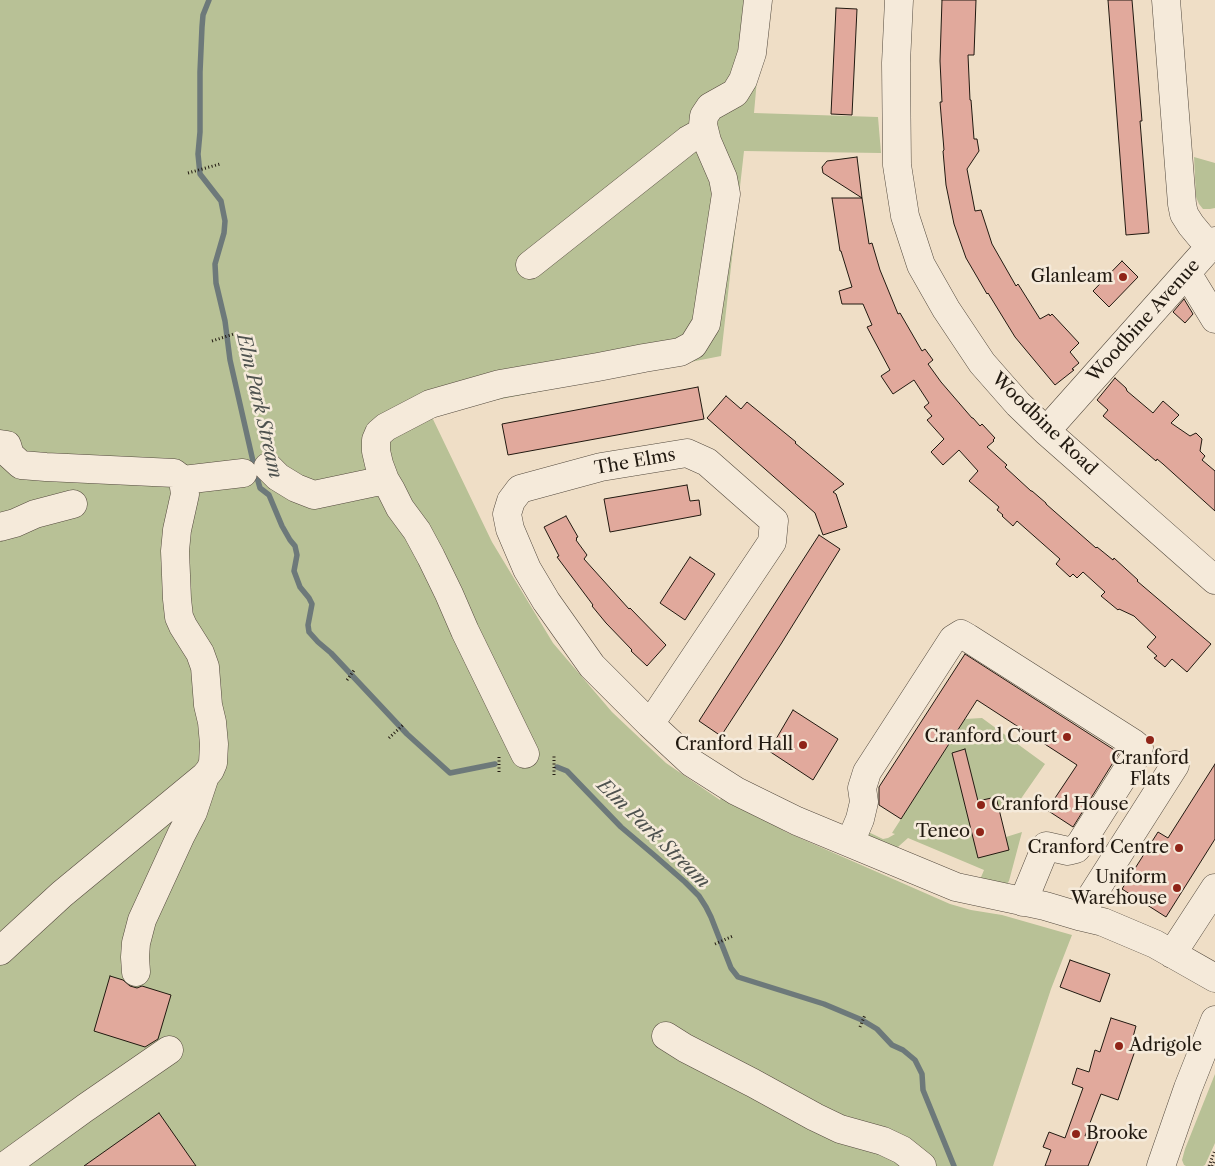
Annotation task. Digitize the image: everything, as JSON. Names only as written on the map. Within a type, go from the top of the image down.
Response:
[{"type":"street","points":[[512,755],[450,594],[417,531],[400,508],[385,480],[376,451],[376,440],[386,427],[430,404],[500,384],[680,352],[693,345],[706,324],[726,194],[723,178],[703,126],[704,116],[710,107],[736,93],[743,80],[752,53],[758,0]]},
{"type":"street","name":"Woodbine Road","points":[[899,0],[896,63],[897,165],[905,216],[921,265],[946,309],[982,363],[1018,404],[1215,580]]},
{"type":"street","name":"Woodbine Avenue","points":[[1046,431],[1213,244],[1201,237],[1190,225],[1184,214],[1182,204],[1166,0]]},
{"type":"street","points":[[530,265],[688,140],[705,133]]},
{"type":"street","points":[[1187,273],[1215,319]]},
{"type":"street","points":[[0,444],[7,445],[10,455],[10,467],[108,469],[174,473],[183,480],[185,494],[177,530],[175,552],[177,599],[179,617],[200,653],[205,667],[214,744],[213,762],[193,812],[142,920],[136,943],[136,972]]},
{"type":"street","name":"The Elms","points":[[650,724],[772,542],[774,521],[707,462],[687,453],[601,467],[520,489],[511,500],[507,514],[510,529],[527,569],[546,601],[592,666],[650,724],[692,763],[736,791],[796,821],[956,887],[1046,906],[1103,922],[1155,944],[1215,978]]},
{"type":"street","points":[[183,480],[256,470],[278,477],[296,488],[314,495],[385,480]]},
{"type":"street","points":[[0,527],[16,523],[35,514],[72,504]]},
{"type":"street","points":[[850,843],[860,819],[864,802],[862,788],[867,772],[954,639],[961,634],[1139,748],[1136,756],[1076,850],[1068,851],[1046,846],[1023,902]]},
{"type":"street","points":[[1082,917],[1086,905],[1175,765]]},
{"type":"street","points":[[0,951],[62,894],[206,776]]},
{"type":"street","points":[[1172,954],[1215,888]]},
{"type":"street","points":[[1161,1166],[1188,1088],[1215,1020]]},
{"type":"street","points":[[666,1036],[815,1117],[840,1129],[883,1141],[902,1150],[922,1166]]},
{"type":"street","points":[[6,1166],[169,1050]]},
{"type":"path","points":[[188,173],[220,164]]},
{"type":"path","points":[[212,341],[238,333]]},
{"type":"path","points":[[347,680],[355,669]]},
{"type":"path","points":[[389,738],[403,725]]},
{"type":"path","points":[[499,772],[512,755]]},
{"type":"path","points":[[554,755],[554,775]]},
{"type":"path","points":[[715,944],[733,936]]},
{"type":"path","points":[[860,1028],[865,1015]]},
{"type":"path","points":[[1209,1166],[1215,1150]]},
{"type":"path","points":[[1212,1166],[1215,1160]]},
{"type":"green space","points":[[0,0],[764,0],[754,113],[878,117],[881,153],[744,151],[721,356],[430,413],[492,542],[553,643],[612,712],[666,763],[720,800],[723,794],[786,832],[950,904],[971,910],[1002,915],[1072,935],[1051,989],[993,1166],[0,1166]]},
{"type":"green space","points":[[1194,157],[1215,163],[1215,208],[1203,209],[1196,197]]},
{"type":"green space","points":[[982,718],[1045,764],[1018,803],[999,808],[978,801],[965,750],[952,753],[969,821],[1006,837],[1022,832],[1009,881],[1003,890],[977,887],[984,870],[908,838],[890,854],[869,845],[862,829],[883,839],[895,834],[892,833],[965,719]]},
{"type":"green space","points":[[1215,1074],[1215,1143],[1205,1165],[1186,1166],[1182,1160],[1185,1149]]},
{"type":"building","points":[[942,0],[976,0],[974,55],[968,55],[974,139],[977,139],[979,151],[967,169],[975,211],[981,210],[992,244],[1016,286],[1018,284],[1040,319],[1052,314],[1079,343],[1070,352],[1079,363],[1072,369],[1074,370],[1055,385],[1015,337],[987,294],[966,258],[954,224],[946,185],[940,102],[942,102],[940,61]]},
{"type":"building","points":[[1108,0],[1132,0],[1149,233],[1126,235]]},
{"type":"building","points":[[836,8],[857,9],[852,115],[831,114]]},
{"type":"building","points":[[857,157],[862,198],[823,173],[822,167],[827,161]]},
{"type":"building","points":[[832,198],[862,198],[869,244],[872,243],[880,270],[898,314],[900,313],[922,351],[925,349],[933,360],[928,364],[941,382],[972,418],[980,426],[982,424],[995,438],[987,447],[1031,491],[1096,548],[1113,560],[1114,558],[1137,581],[1211,644],[1187,672],[1172,659],[1165,667],[1154,658],[1157,656],[1147,647],[1156,637],[1134,616],[1118,610],[1101,596],[1105,592],[1083,572],[1077,578],[1073,574],[1070,577],[1056,564],[1060,559],[1017,521],[1013,526],[1002,516],[997,510],[999,507],[969,481],[978,471],[959,450],[943,465],[931,452],[944,439],[927,420],[932,416],[924,407],[929,403],[914,380],[893,394],[881,376],[890,370],[867,327],[872,325],[863,304],[842,304],[839,291],[852,287],[840,251]]},
{"type":"building","points":[[1122,261],[1138,277],[1109,307],[1093,291]]},
{"type":"building","points":[[1184,299],[1193,314],[1185,323],[1173,312]]},
{"type":"building","points":[[1115,378],[1153,413],[1163,401],[1179,415],[1171,423],[1190,436],[1196,433],[1202,439],[1200,451],[1205,456],[1202,460],[1215,471],[1215,511],[1163,464],[1157,459],[1156,461],[1103,416],[1108,410],[1097,400]]},
{"type":"building","points":[[698,387],[704,419],[508,455],[502,424]]},
{"type":"building","points":[[726,396],[741,409],[747,402],[844,484],[833,492],[836,494],[847,527],[823,535],[815,513],[707,418]]},
{"type":"building","points":[[687,485],[690,501],[699,500],[701,515],[610,532],[604,499]]},
{"type":"building","points":[[566,516],[578,537],[576,540],[587,555],[584,559],[629,609],[666,645],[647,666],[606,623],[557,557],[559,556],[544,527]]},
{"type":"building","points":[[819,535],[840,549],[721,736],[699,721]]},
{"type":"building","points":[[690,557],[715,574],[685,620],[660,603]]},
{"type":"building","name":"Cranford Court","points":[[965,654],[1119,753],[1073,827],[1047,810],[1077,765],[977,700],[901,819],[879,805],[879,787]]},
{"type":"building","name":"Cranford Hall","points":[[793,710],[838,739],[813,780],[769,751]]},
{"type":"building","name":"Cranford House","points":[[965,749],[978,801],[996,797],[1009,850],[978,858],[952,753]]},
{"type":"building","name":"Cranford Centre","points":[[1215,764],[1215,839],[1166,917],[1122,889],[1158,832],[1168,838]]},
{"type":"building","points":[[1070,960],[1110,974],[1100,1002],[1060,987]]},
{"type":"building","points":[[110,976],[123,980],[130,986],[137,988],[142,986],[171,995],[158,1039],[145,1047],[94,1031]]},
{"type":"building","points":[[1111,1018],[1136,1026],[1132,1041],[1138,1042],[1118,1100],[1101,1094],[1085,1136],[1098,1141],[1088,1166],[1045,1166],[1051,1150],[1043,1147],[1049,1132],[1065,1138],[1083,1088],[1072,1084],[1077,1068],[1089,1072],[1095,1050],[1100,1052]]},
{"type":"building","points":[[159,1113],[196,1166],[84,1166]]},
{"type":"waterway","name":"Elm Park Stream","points":[[209,0],[203,15],[202,27],[198,154],[200,174],[221,201],[225,221],[224,233],[215,264],[216,283],[225,321],[230,360],[255,470],[260,488],[269,495],[282,526],[295,546],[297,555],[294,571],[300,587],[312,604],[308,625],[309,632],[407,734],[450,773],[495,764]]},
{"type":"waterway","name":"Elm Park Stream","points":[[557,767],[567,771],[621,827],[699,896],[711,917],[731,968],[738,977],[824,1004],[862,1020],[877,1029],[892,1045],[903,1050],[915,1060],[922,1074],[923,1090],[954,1166]]},
{"type":"place","name":"Glanleam","points":[[1123,277]]},
{"type":"place","name":"Cranford Court","points":[[1067,737]]},
{"type":"place","name":"Cranford Flats","points":[[1150,740]]},
{"type":"place","name":"Cranford Hall","points":[[803,745]]},
{"type":"place","name":"Cranford House","points":[[981,805]]},
{"type":"place","name":"Teneo","points":[[980,832]]},
{"type":"place","name":"Cranford Centre","points":[[1179,848]]},
{"type":"place","name":"Uniform Warehouse","points":[[1177,888]]},
{"type":"place","name":"Adrigole","points":[[1119,1046]]},
{"type":"place","name":"Brooke","points":[[1076,1134]]}]
